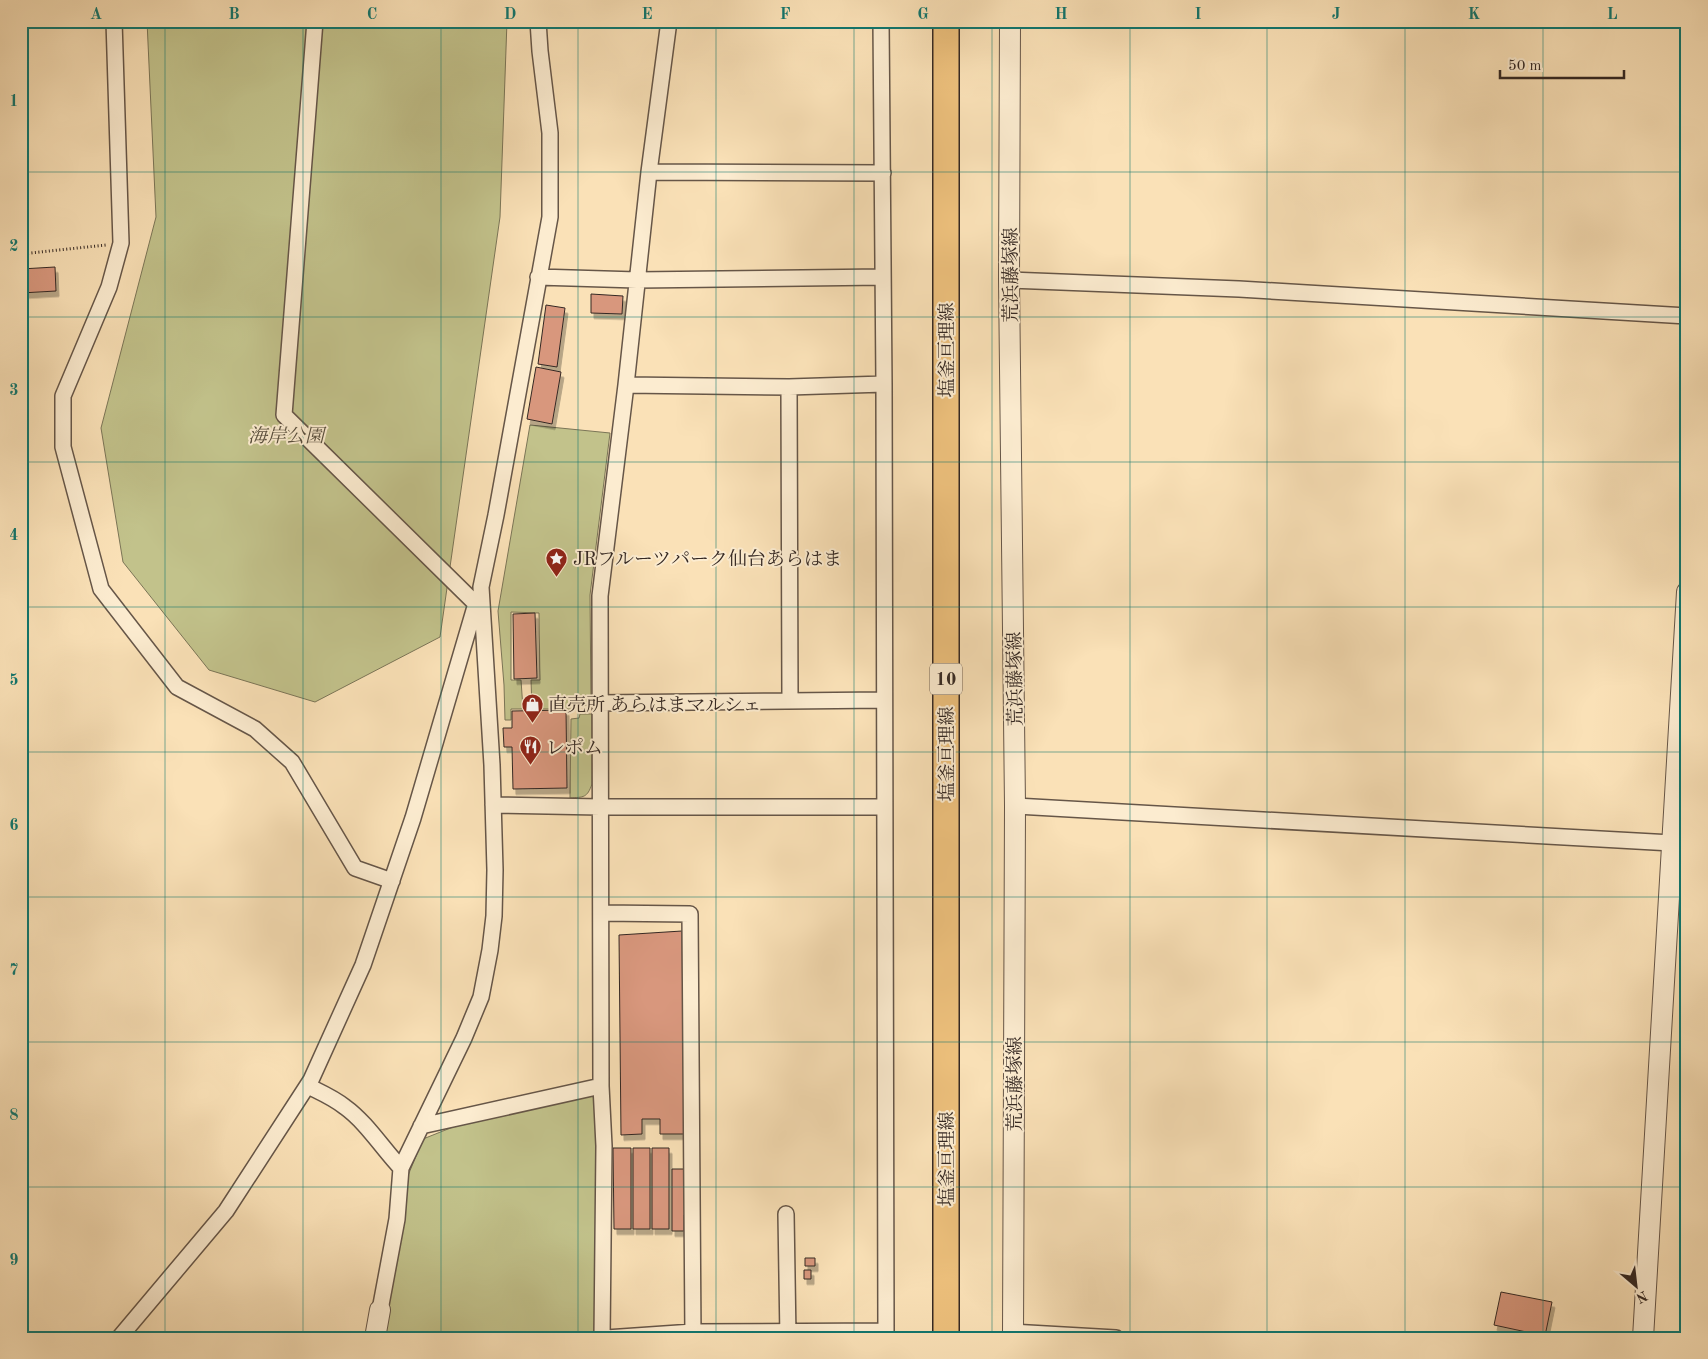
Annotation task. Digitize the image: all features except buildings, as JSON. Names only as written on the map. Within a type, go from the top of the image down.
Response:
[{"type":"main road","name":"塩釜亘理線","points":[[946,21],[946,1338]]},
{"type":"street","points":[[114,21],[121,243],[109,287],[63,396],[63,447],[101,589],[177,687],[254,729],[292,762],[355,868],[392,882]]},
{"type":"street","points":[[315,21],[284,415],[476,604]]},
{"type":"street","points":[[119,1338],[226,1211],[308,1086],[363,965],[413,818],[481,587],[496,516],[550,217],[550,133],[538,21]]},
{"type":"street","points":[[602,1338],[604,1146],[601,1086],[600,596],[626,385],[649,172],[669,21]]},
{"type":"street","points":[[606,1338],[693,1335],[886,1334],[887,1092],[881,21]]},
{"type":"street","name":"荒浜藤塚線","points":[[1010,21],[1009,280],[1015,806],[1013,1335]]},
{"type":"street","points":[[649,172],[883,173]]},
{"type":"street","points":[[538,278],[637,280],[883,277]]},
{"type":"street","points":[[1009,280],[1249,290],[1687,316]]},
{"type":"street","points":[[626,385],[789,387],[884,384]]},
{"type":"street","points":[[789,387],[790,701]]},
{"type":"street","points":[[375,1338],[397,1219],[401,1168],[464,1038],[481,997],[490,950],[494,916],[495,870],[492,765],[481,587]]},
{"type":"street","points":[[1643,1338],[1687,592]]},
{"type":"street","points":[[599,703],[884,700]]},
{"type":"street","points":[[493,805],[884,807]]},
{"type":"street","points":[[1015,806],[1672,843]]},
{"type":"street","points":[[601,913],[690,914],[693,1335]]},
{"type":"street","points":[[308,1086],[345,1107],[365,1126],[401,1168]]},
{"type":"street","points":[[421,1126],[601,1086]]},
{"type":"street","points":[[786,1214],[788,1335]]},
{"type":"street","points":[[1013,1335],[1116,1338]]},
{"type":"path","points":[[21,254],[121,243]]},
{"type":"green space","name":"海岸公園","points":[[147,21],[507,21],[500,217],[440,637],[315,702],[209,670],[123,562],[101,428],[156,217]]},
{"type":"green space","points":[[530,425],[610,433],[590,595],[591,705],[575,705],[575,709],[532,709],[531,680],[540,680],[539,613],[511,612],[511,680],[521,680],[523,709],[511,709],[511,720],[505,720],[498,611]]},
{"type":"green space","points":[[580,714],[592,714],[592,784],[584,796],[570,798],[571,719],[579,718]]},
{"type":"green space","points":[[590,1093],[600,1100],[599,1326],[592,1335],[560,1338],[383,1338],[407,1178],[423,1139],[458,1125]]},
{"type":"place","name":"JRフルーツパーク仙台あらはま","points":[[557,577]]},
{"type":"place","name":"直売所 あらはまマルシェ","points":[[532,723]]},
{"type":"place","name":"レポム","points":[[530,766]]}]
